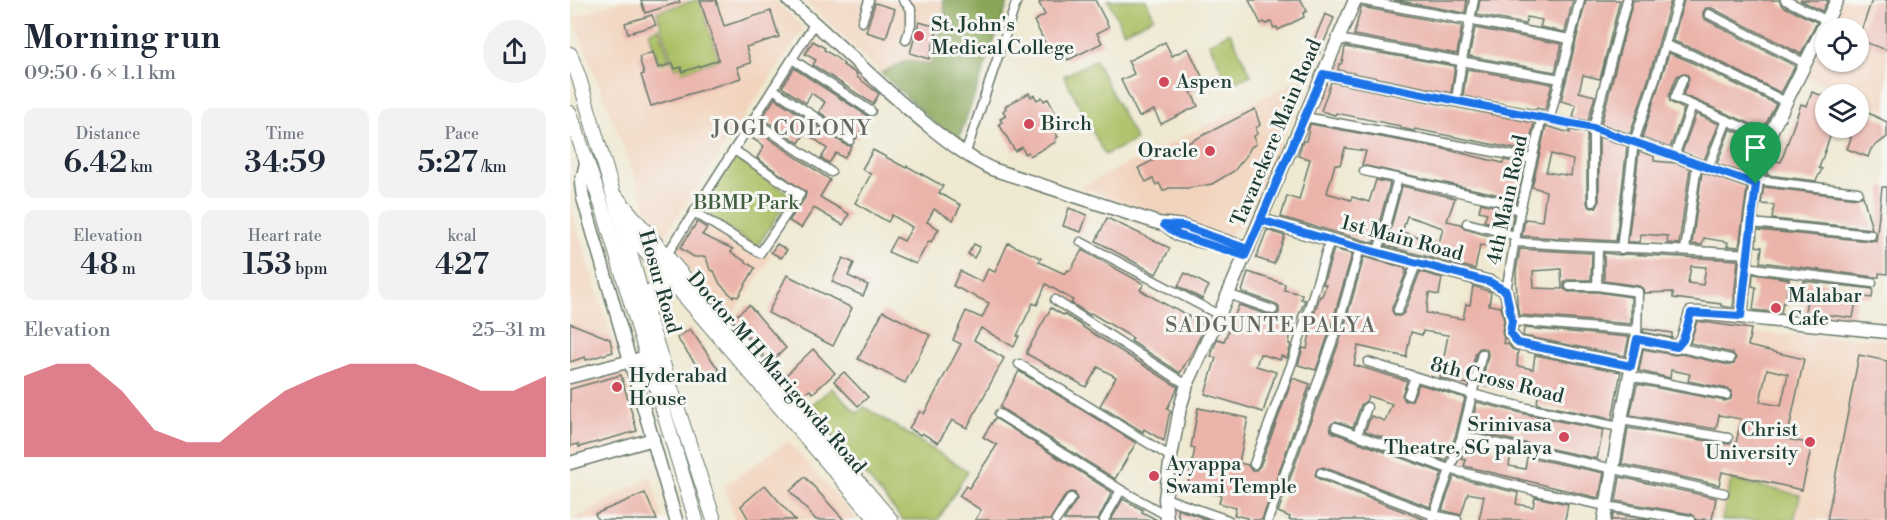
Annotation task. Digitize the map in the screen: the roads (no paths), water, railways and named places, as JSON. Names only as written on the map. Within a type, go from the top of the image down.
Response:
[{"type":"main road","name":"Hosur Road","points":[[570,54],[579,78],[649,321],[714,520]]},
{"type":"main road","name":"Hosur Road","points":[[570,113],[605,215],[696,520]]},
{"type":"main road","name":"Doctor M H Marigowda Road","points":[[613,194],[641,224],[891,520]]},
{"type":"main road","points":[[605,215],[622,224]]},
{"type":"main road","name":"Doctor M H Marigowda Road","points":[[622,224],[877,520]]},
{"type":"main road","points":[[649,321],[648,303],[655,288],[661,285],[678,289]]},
{"type":"street","points":[[788,0],[900,104],[965,155],[992,169],[1164,225],[1183,226],[1246,252]]},
{"type":"street","points":[[862,21],[869,0]]},
{"type":"street","points":[[903,0],[911,9],[911,24],[906,40]]},
{"type":"street","points":[[965,155],[1017,0]]},
{"type":"street","points":[[1357,0],[1570,39]]},
{"type":"street","name":"Tavarekere Main Road","points":[[1166,518],[1165,498],[1171,457],[1180,408],[1187,385],[1357,0]]},
{"type":"street","points":[[1456,100],[1474,0]]},
{"type":"street","name":"4th Main Road","points":[[1506,291],[1532,159],[1560,79],[1579,0]]},
{"type":"street","points":[[1593,202],[1593,128],[1627,0]]},
{"type":"street","points":[[1622,249],[1634,142],[1678,0]]},
{"type":"street","points":[[1785,0],[1822,18]]},
{"type":"street","points":[[1829,18],[1837,0]]},
{"type":"street","points":[[1709,14],[1806,64]]},
{"type":"street","points":[[666,256],[815,23]]},
{"type":"street","points":[[1338,39],[1560,79]]},
{"type":"street","points":[[1665,45],[1692,55],[1786,102]]},
{"type":"street","points":[[1741,316],[1757,182],[1768,138],[1815,46]]},
{"type":"street","points":[[792,59],[871,111]]},
{"type":"street","points":[[1323,74],[1593,128],[1697,165],[1757,182],[1858,192]]},
{"type":"street","points":[[1683,79],[1675,98],[1768,138]]},
{"type":"street","points":[[773,89],[850,140]]},
{"type":"street","points":[[1674,157],[1692,105]]},
{"type":"street","points":[[1305,117],[1532,159]]},
{"type":"street","points":[[753,120],[831,172]]},
{"type":"street","points":[[1708,168],[1727,120]]},
{"type":"street","points":[[694,212],[760,253],[800,194],[734,150]]},
{"type":"street","points":[[587,159],[581,184],[583,198],[676,520]]},
{"type":"street","points":[[1685,250],[1697,165]]},
{"type":"street","points":[[1364,171],[1499,201],[1520,211]]},
{"type":"street","points":[[1378,252],[1398,178]]},
{"type":"street","name":"1st Main Road","points":[[1261,220],[1490,282],[1506,291]]},
{"type":"street","points":[[1467,223],[1515,239],[1598,248],[1685,250],[1872,283]]},
{"type":"street","points":[[1751,223],[1871,235]]},
{"type":"street","points":[[1254,464],[1293,360],[1330,240]]},
{"type":"street","points":[[1081,242],[1219,315]]},
{"type":"street","points":[[1268,520],[1337,329],[1360,248]]},
{"type":"street","points":[[1597,286],[1598,248]]},
{"type":"street","points":[[1398,310],[1417,262]]},
{"type":"street","points":[[1570,286],[1597,286],[1638,292],[1648,299]]},
{"type":"street","points":[[1506,291],[1512,321],[1510,333],[1518,343],[1726,395]]},
{"type":"street","points":[[1604,520],[1637,335],[1638,292]]},
{"type":"street","points":[[1228,294],[1273,310]]},
{"type":"street","points":[[1055,300],[1187,385]]},
{"type":"street","points":[[1677,347],[1683,340],[1691,313],[1741,316],[1887,332]]},
{"type":"street","points":[[1512,321],[1637,335],[1730,359]]},
{"type":"street","points":[[1432,517],[1462,436],[1482,354]]},
{"type":"street","points":[[570,377],[646,357]]},
{"type":"street","name":"8th Cross Road","points":[[1368,362],[1472,394],[1527,408],[1728,438]]},
{"type":"street","points":[[1019,364],[1171,457]]},
{"type":"street","points":[[1408,395],[1416,377]]},
{"type":"street","points":[[1357,435],[1367,407]]},
{"type":"street","points":[[999,414],[1166,518]]},
{"type":"street","points":[[1336,427],[1449,469],[1606,506],[1690,520]]},
{"type":"street","points":[[1462,436],[1724,493]]},
{"type":"street","points":[[570,463],[653,439]]},
{"type":"street","points":[[1321,473],[1432,517],[1457,520]]},
{"type":"street","points":[[1104,520],[1120,490]]},
{"type":"street","points":[[1056,520],[1071,498]]},
{"type":"street","points":[[1165,498],[1228,520]]},
{"type":"place","name":"St. John's Medical College","points":[[919,36]]},
{"type":"place","name":"Aspen","points":[[1164,82]]},
{"type":"place","name":"Birch","points":[[1029,124]]},
{"type":"place","name":"Oracle","points":[[1210,151]]},
{"type":"place","name":"Malabar Cafe","points":[[1776,308]]},
{"type":"place","name":"Hyderabad House","points":[[617,387]]},
{"type":"place","name":"Srinivasa Theatre, SG palaya","points":[[1564,437]]},
{"type":"place","name":"Christ University","points":[[1810,442]]},
{"type":"place","name":"Ayyappa Swami Temple","points":[[1154,476]]},
{"type":"district","name":"JOGI COLONY","points":[[792,129]]},
{"type":"district","name":"SADGUNTE PALYA","points":[[1271,326]]},
{"type":"park label","name":"BBMP Park","points":[[746,203]]}]
